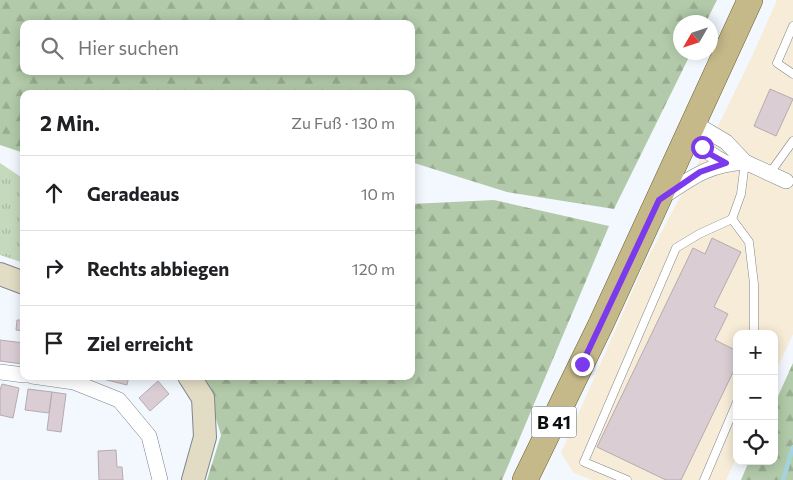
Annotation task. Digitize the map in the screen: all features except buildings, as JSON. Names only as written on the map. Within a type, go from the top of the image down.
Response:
[{"type":"main road","name":"B 41","points":[[525,480],[601,324],[750,0]]},
{"type":"street","points":[[694,123],[726,142],[745,162],[786,181]]},
{"type":"street","points":[[694,123],[702,147],[708,153],[726,163]]},
{"type":"street","points":[[659,200],[700,172],[726,163],[745,162]]},
{"type":"street","points":[[0,274],[20,282]]},
{"type":"street","points":[[0,372],[20,374]]},
{"type":"street","points":[[60,380],[74,382],[119,400],[148,436],[160,480]]},
{"type":"street","points":[[192,380],[203,398],[205,437],[193,480]]},
{"type":"lane","points":[[793,26],[777,63],[793,74]]},
{"type":"lane","points":[[770,173],[793,141]]},
{"type":"lane","points":[[627,480],[584,462],[676,248],[699,234],[732,219],[741,194],[745,162]]},
{"type":"lane","points":[[732,219],[749,242],[754,284],[754,330]]},
{"type":"lane","points":[[704,480],[733,411]]},
{"type":"shaded area","points":[[777,0],[793,0],[793,334],[778,366],[778,330],[733,330],[733,465],[726,480],[592,480],[574,473],[561,453],[643,267],[723,116]]},
{"type":"green space","points":[[0,0],[717,0],[710,15],[673,15],[673,60],[688,60],[614,209],[507,192],[415,163],[415,90],[20,90],[20,152],[0,145]]},
{"type":"green space","points":[[0,163],[20,176],[20,262],[0,255]]},
{"type":"green space","points":[[494,200],[609,226],[502,480],[207,480],[221,435],[204,380],[415,380],[415,204]]},
{"type":"green space","points":[[793,363],[793,480],[741,480],[747,465],[778,465],[778,396]]},
{"type":"waterway","points":[[783,480],[793,447]]},
{"type":"route","points":[[582,364],[659,200],[700,172],[726,163],[708,153],[702,147]]}]
